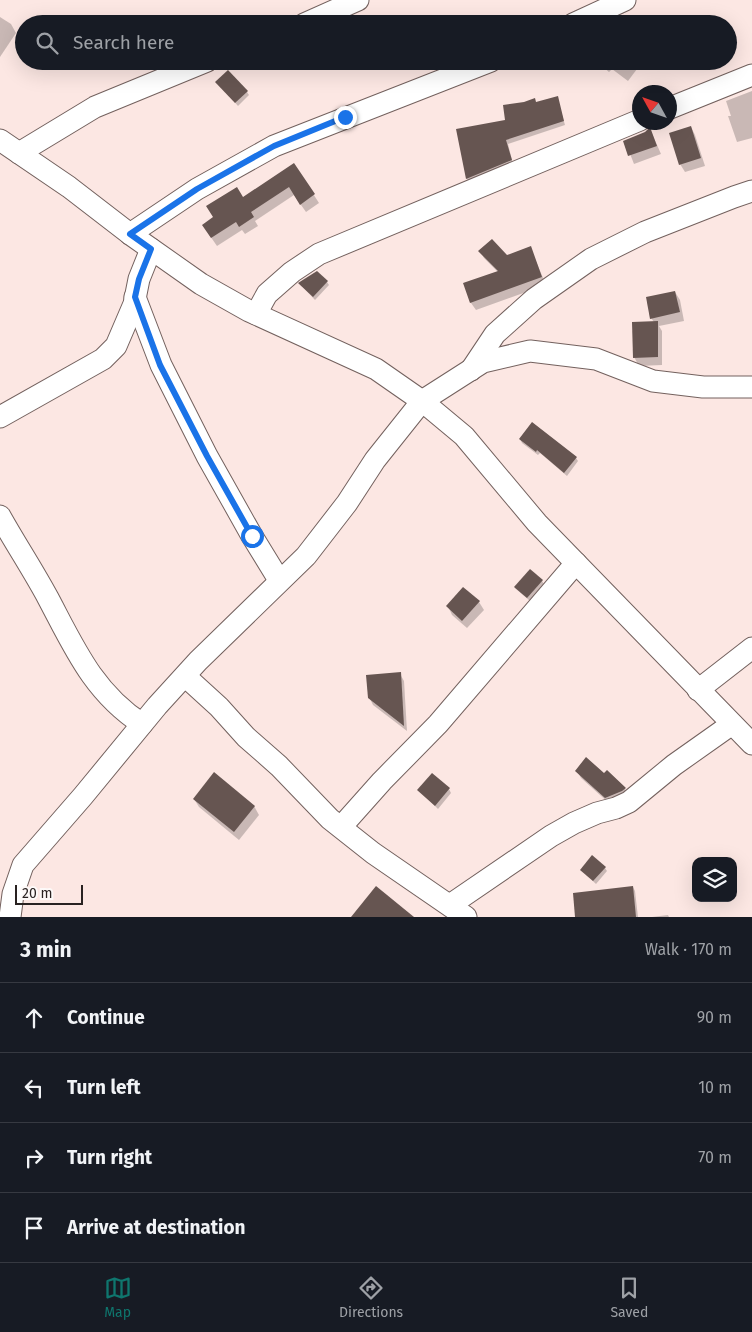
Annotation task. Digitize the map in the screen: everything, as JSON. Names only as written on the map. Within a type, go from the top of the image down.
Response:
[{"type":"street","points":[[324,15],[358,0]]},
{"type":"street","points":[[592,15],[625,0]]},
{"type":"street","points":[[19,153],[95,107],[186,70]]},
{"type":"street","points":[[130,234],[197,189],[274,146],[467,70]]},
{"type":"street","points":[[677,105],[752,75]]},
{"type":"street","points":[[256,314],[267,294],[292,272],[319,254],[632,123]]},
{"type":"street","points":[[0,140],[201,284],[256,314],[376,369],[422,401],[464,436],[537,523],[752,744]]},
{"type":"street","points":[[471,370],[495,334],[534,299],[591,259],[645,232],[752,191]]},
{"type":"street","points":[[0,417],[103,359],[116,346],[151,249]]},
{"type":"street","points":[[135,297],[160,365],[207,456],[279,580]]},
{"type":"street","points":[[10,917],[13,894],[23,865],[185,676],[279,580],[306,556],[422,401],[483,362],[530,351],[596,359],[653,381],[703,387],[752,388]]},
{"type":"street","points":[[0,516],[89,672],[106,695],[129,716],[142,724]]},
{"type":"street","points":[[341,828],[382,781],[438,724],[522,624],[576,564]]},
{"type":"street","points":[[698,690],[752,648]]},
{"type":"street","points":[[185,676],[219,707],[246,737],[279,766],[330,819],[373,853],[457,913],[551,836],[597,812],[616,808],[629,802],[674,765],[732,724]]},
{"type":"building","points":[[228,70],[248,91],[235,103],[215,82]]},
{"type":"building","points":[[558,96],[564,121],[506,140],[512,160],[466,179],[456,129],[505,120],[503,105],[524,102],[535,98],[536,102]]},
{"type":"building","points":[[691,126],[701,158],[679,165],[669,133]]},
{"type":"building","points":[[651,130],[657,146],[628,156],[623,141]]},
{"type":"building","points":[[294,163],[315,194],[300,205],[289,187],[251,212],[254,217],[239,227],[236,222],[211,238],[202,225],[213,217],[206,206],[237,187],[243,197]]},
{"type":"building","points":[[492,239],[507,255],[531,246],[542,277],[470,303],[463,283],[498,271],[478,251]]},
{"type":"building","points":[[317,271],[328,281],[313,297],[298,283]]},
{"type":"building","points":[[675,291],[680,312],[650,319],[646,297]]},
{"type":"building","points":[[658,321],[658,357],[633,358],[632,322]]},
{"type":"building","points":[[532,422],[577,457],[564,473],[537,450],[536,452],[519,439]]},
{"type":"building","points":[[530,569],[543,580],[527,598],[514,587]]},
{"type":"building","points":[[463,587],[480,601],[462,621],[446,606]]},
{"type":"building","points":[[401,672],[404,726],[368,698],[366,675]]},
{"type":"building","points":[[586,757],[604,773],[607,770],[626,788],[605,798],[575,771]]},
{"type":"building","points":[[214,772],[255,806],[234,832],[193,799]]},
{"type":"building","points":[[432,773],[450,788],[435,806],[417,790]]},
{"type":"building","points":[[592,855],[606,867],[593,881],[580,870]]},
{"type":"building","points":[[376,886],[414,917],[351,917]]},
{"type":"building","points":[[633,886],[636,917],[575,917],[573,893]]},
{"type":"route","points":[[252,536],[207,456],[160,365],[135,297],[139,279],[151,249],[130,234],[197,189],[274,146],[345,117]]}]
